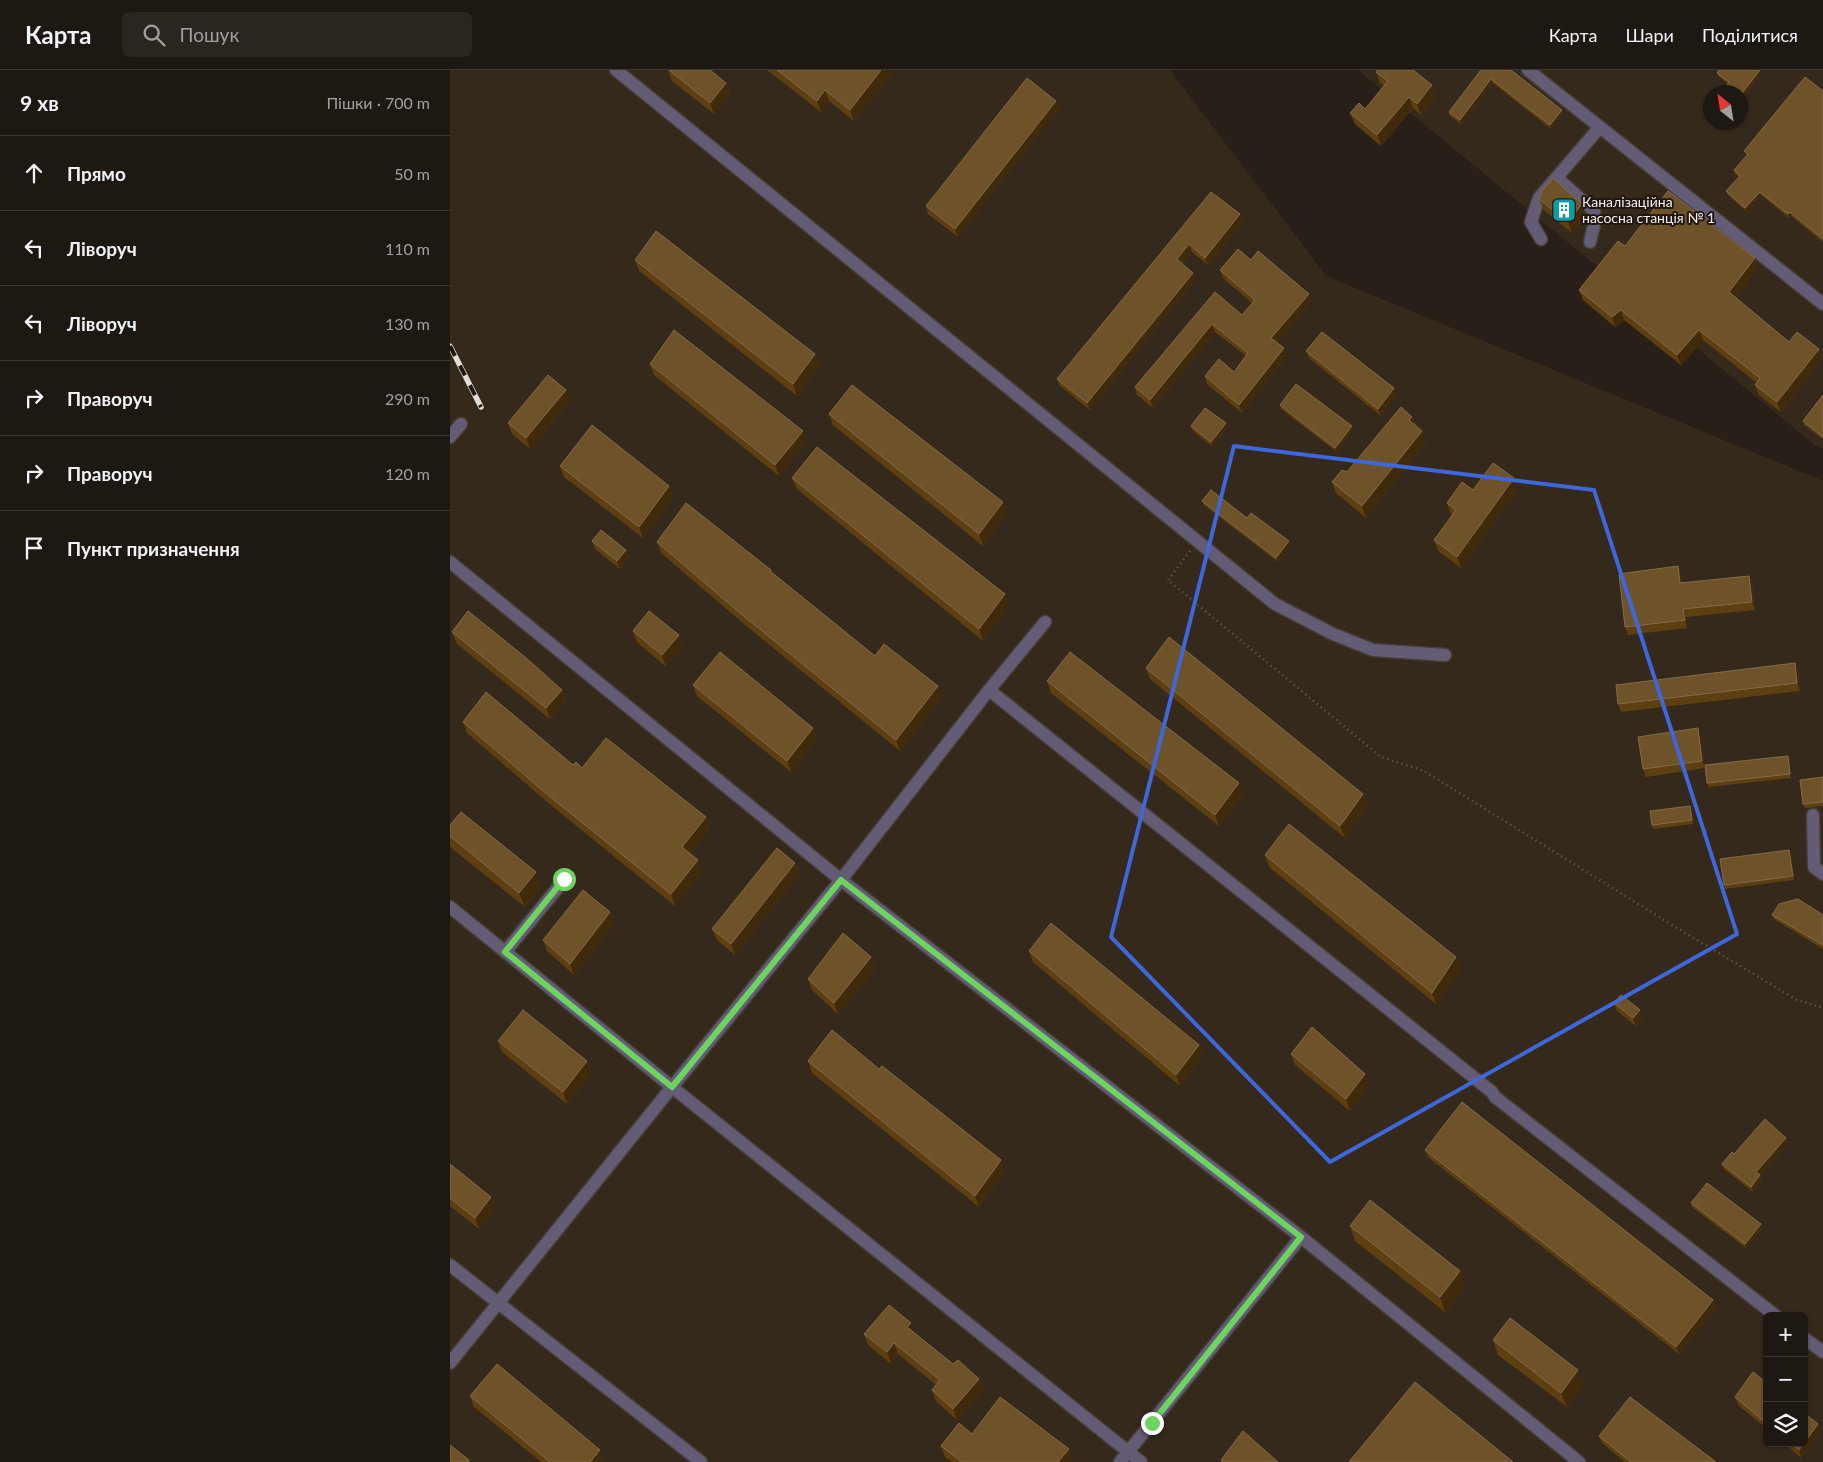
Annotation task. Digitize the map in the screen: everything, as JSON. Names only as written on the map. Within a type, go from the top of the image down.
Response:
[{"type":"street","points":[[616,70],[1275,604],[1333,634],[1373,650],[1444,655]]},
{"type":"street","points":[[1528,70],[1823,304]]},
{"type":"street","points":[[1541,239],[1531,222],[1539,198],[1600,127]]},
{"type":"street","points":[[1557,178],[1594,211],[1595,221],[1590,242]]},
{"type":"street","points":[[450,437],[461,424]]},
{"type":"street","points":[[450,562],[841,880],[1301,1237],[1579,1462]]},
{"type":"street","points":[[450,1363],[841,880],[1045,622]]},
{"type":"street","points":[[990,690],[1492,1092],[1495,1098],[1771,1312]]},
{"type":"street","points":[[1813,815],[1814,867],[1823,874]]},
{"type":"street","points":[[505,952],[564,879]]},
{"type":"street","points":[[450,907],[1124,1457],[1141,1462]]},
{"type":"street","points":[[1124,1457],[1301,1237]]},
{"type":"street","points":[[450,1265],[701,1462]]},
{"type":"street","points":[[1808,1341],[1823,1352]]},
{"type":"path","points":[[1198,542],[1168,580],[1381,757],[1424,771],[1797,1000],[1823,1008]]},
{"type":"highlighted area","points":[[1234,446],[1594,490],[1737,934],[1330,1162],[1111,937]]},
{"type":"shaded area","points":[[450,70],[1170,70],[1326,276],[1823,481],[1823,1462],[450,1462]]},
{"type":"shaded area","points":[[1358,70],[1823,70],[1823,449],[1816,446]]},
{"type":"building","points":[[669,70],[710,70],[726,83],[710,103]]},
{"type":"building","points":[[777,70],[881,70],[850,110],[825,90],[817,101]]},
{"type":"building","points":[[1377,70],[1413,70],[1432,85],[1417,104],[1409,97],[1377,135],[1350,113],[1359,103],[1365,109],[1388,81],[1376,72]]},
{"type":"building","points":[[1481,70],[1511,70],[1562,110],[1550,125],[1491,79],[1460,120],[1449,112]]},
{"type":"building","points":[[1719,70],[1760,70],[1748,86],[1727,85],[1729,82],[1717,73]]},
{"type":"building","points":[[1805,77],[1823,91],[1823,239],[1790,212],[1788,214],[1760,192],[1745,208],[1726,191],[1740,176],[1734,170],[1748,154],[1744,151]]},
{"type":"building","points":[[1027,78],[1056,101],[955,229],[926,206]]},
{"type":"building","points":[[1553,178],[1582,204],[1568,222],[1539,199],[1542,191]]},
{"type":"building","points":[[1668,191],[1755,258],[1729,292],[1789,342],[1797,332],[1819,349],[1777,402],[1755,385],[1760,378],[1699,330],[1677,355],[1621,310],[1612,317],[1579,290],[1618,241],[1625,246]]},
{"type":"building","points":[[1211,192],[1240,214],[1205,258],[1189,244],[1177,259],[1193,273],[1087,403],[1057,379]]},
{"type":"building","points":[[656,231],[815,354],[793,384],[635,260]]},
{"type":"building","points":[[1238,249],[1251,260],[1258,251],[1309,294],[1271,338],[1284,348],[1239,405],[1205,376],[1219,359],[1234,372],[1248,353],[1212,324],[1150,400],[1135,387],[1215,292],[1242,315],[1255,300],[1220,270]]},
{"type":"building","points":[[674,330],[803,431],[775,465],[650,364]]},
{"type":"building","points":[[1322,332],[1394,388],[1378,409],[1306,351]]},
{"type":"building","points":[[548,375],[566,390],[526,438],[508,423]]},
{"type":"building","points":[[1296,384],[1352,426],[1335,448],[1280,405]]},
{"type":"building","points":[[852,385],[1003,502],[979,534],[829,414]]},
{"type":"building","points":[[1823,395],[1823,437],[1803,421]]},
{"type":"building","points":[[1401,407],[1412,417],[1409,420],[1422,431],[1362,506],[1332,482],[1342,470],[1347,472]]},
{"type":"building","points":[[1205,408],[1226,423],[1211,442],[1191,426]]},
{"type":"building","points":[[592,425],[669,486],[639,527],[560,466]]},
{"type":"building","points":[[817,447],[1005,594],[979,629],[792,478]]},
{"type":"building","points":[[1493,463],[1514,478],[1457,557],[1434,540],[1456,510],[1447,503],[1462,482],[1473,490]]},
{"type":"building","points":[[1211,490],[1247,518],[1251,513],[1289,541],[1276,558],[1202,501]]},
{"type":"building","points":[[686,503],[875,656],[884,644],[938,686],[896,740],[740,613],[657,542]]},
{"type":"building","points":[[601,530],[626,550],[617,561],[592,541]]},
{"type":"building","points":[[1678,566],[1680,583],[1749,576],[1752,602],[1683,609],[1685,620],[1625,627],[1619,574]]},
{"type":"building","points":[[468,611],[562,690],[546,708],[452,632]]},
{"type":"building","points":[[649,611],[679,635],[662,655],[633,631]]},
{"type":"building","points":[[1169,637],[1363,794],[1340,826],[1146,668]]},
{"type":"building","points":[[720,652],[813,728],[787,761],[693,685]]},
{"type":"building","points":[[1070,652],[1239,783],[1215,815],[1047,681]]},
{"type":"building","points":[[1795,663],[1797,683],[1618,704],[1616,685]]},
{"type":"building","points":[[486,692],[573,765],[576,762],[582,768],[606,738],[706,817],[682,847],[698,860],[671,894],[548,795],[463,722]]},
{"type":"building","points":[[1698,728],[1702,761],[1643,769],[1638,737]]},
{"type":"building","points":[[1788,756],[1790,774],[1707,783],[1705,765]]},
{"type":"building","points":[[1823,777],[1823,802],[1803,804],[1800,780]]},
{"type":"building","points":[[1690,806],[1692,820],[1652,825],[1650,811]]},
{"type":"building","points":[[461,812],[536,872],[519,893],[450,836],[450,825]]},
{"type":"building","points":[[1289,824],[1456,957],[1432,993],[1265,855]]},
{"type":"building","points":[[777,848],[795,863],[731,944],[712,929]]},
{"type":"building","points":[[1789,850],[1793,876],[1724,885],[1720,859]]},
{"type":"building","points":[[583,890],[610,912],[570,964],[543,940]]},
{"type":"building","points":[[1798,899],[1823,915],[1823,945],[1772,915],[1779,904]]},
{"type":"building","points":[[1051,923],[1199,1045],[1176,1075],[1029,951]]},
{"type":"building","points":[[843,933],[871,957],[834,1003],[808,979]]},
{"type":"building","points":[[1621,995],[1640,1010],[1633,1018],[1614,1003]]},
{"type":"building","points":[[523,1010],[587,1061],[563,1092],[498,1041]]},
{"type":"building","points":[[1312,1027],[1365,1074],[1346,1099],[1291,1054]]},
{"type":"building","points":[[832,1030],[879,1069],[882,1066],[1001,1160],[975,1196],[808,1061]]},
{"type":"building","points":[[1462,1102],[1713,1300],[1676,1347],[1425,1150]]},
{"type":"building","points":[[1765,1119],[1786,1138],[1756,1172],[1760,1175],[1751,1187],[1722,1164],[1732,1152],[1734,1154]]},
{"type":"building","points":[[450,1164],[491,1197],[475,1218],[450,1198]]},
{"type":"building","points":[[1707,1183],[1761,1224],[1745,1244],[1691,1203]]},
{"type":"building","points":[[1370,1200],[1460,1271],[1440,1297],[1350,1226]]},
{"type":"building","points":[[889,1305],[911,1323],[907,1327],[953,1364],[958,1360],[979,1379],[953,1409],[932,1390],[940,1380],[894,1343],[887,1352],[864,1334]]},
{"type":"building","points":[[1510,1318],[1578,1370],[1561,1393],[1493,1340]]},
{"type":"building","points":[[497,1364],[600,1450],[590,1462],[550,1462],[470,1396]]},
{"type":"building","points":[[1753,1372],[1763,1380],[1763,1421],[1735,1397]]},
{"type":"building","points":[[1415,1382],[1513,1462],[1349,1462]]},
{"type":"building","points":[[1000,1397],[1069,1449],[1058,1462],[962,1462],[941,1446],[959,1423],[972,1434]]},
{"type":"building","points":[[1630,1397],[1716,1462],[1631,1462],[1599,1436]]},
{"type":"building","points":[[1808,1416],[1818,1424],[1808,1438]]},
{"type":"building","points":[[1243,1431],[1278,1462],[1223,1462],[1221,1460]]},
{"type":"building","points":[[450,1445],[469,1460],[468,1462],[450,1462]]},
{"type":"railway","points":[[450,346],[481,407]]},
{"type":"place","name":"Каналізаційна насосна станція № 1","points":[[1564,210]]},
{"type":"route","points":[[564,879],[505,952],[672,1087],[841,880],[1301,1237],[1152,1423]]}]
